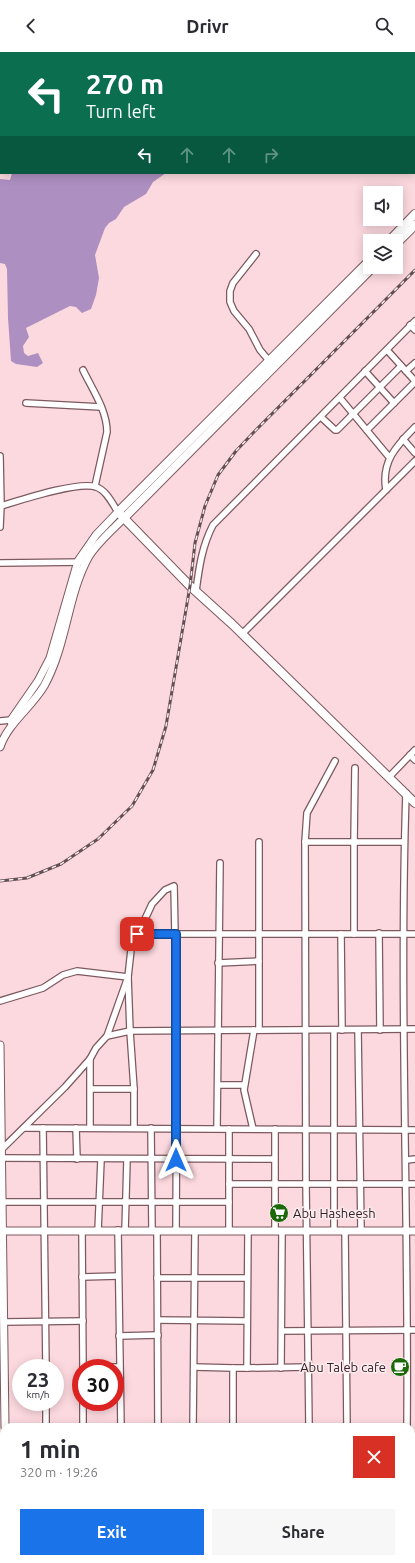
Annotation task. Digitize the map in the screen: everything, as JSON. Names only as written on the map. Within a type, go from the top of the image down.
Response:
[{"type":"main road","points":[[396,234],[415,214]]},
{"type":"main road","points":[[403,237],[415,225]]},
{"type":"main road","points":[[272,364],[363,267]]},
{"type":"main road","points":[[367,274],[272,364],[121,515],[196,591],[412,797]]},
{"type":"street","points":[[256,254],[233,283],[230,291],[230,302],[234,311],[250,328],[258,347],[272,364]]},
{"type":"street","points":[[196,591],[202,552],[207,537],[214,525],[415,321]]},
{"type":"street","points":[[410,325],[415,330]]},
{"type":"street","points":[[367,430],[415,382],[387,350]]},
{"type":"street","points":[[406,371],[415,363]]},
{"type":"street","points":[[321,417],[335,430],[337,430],[401,366]]},
{"type":"street","points":[[83,370],[101,407],[107,424],[107,432],[95,486]]},
{"type":"street","points":[[365,372],[394,403]]},
{"type":"street","points":[[340,398],[389,457]]},
{"type":"street","points":[[26,403],[101,407]]},
{"type":"street","points":[[386,490],[386,470],[389,457],[403,439],[415,427]]},
{"type":"street","points":[[403,439],[415,453]]},
{"type":"street","points":[[0,456],[0,527]]},
{"type":"street","points":[[242,634],[415,461]]},
{"type":"street","points":[[1,506],[53,491],[95,486],[104,492],[121,515]]},
{"type":"street","points":[[0,747],[6,732],[38,681],[50,658],[78,561],[96,535],[121,515]]},
{"type":"street","points":[[12,723],[29,708],[51,671],[61,646],[80,577],[86,562],[121,515]]},
{"type":"street","points":[[0,563],[86,562]]},
{"type":"street","points":[[0,720],[12,723]]},
{"type":"street","points":[[390,776],[415,750]]},
{"type":"street","points":[[410,755],[415,760]]},
{"type":"street","points":[[309,1423],[306,1232],[306,1030],[304,934],[305,842],[307,813],[335,761]]},
{"type":"street","points":[[354,934],[355,768]]},
{"type":"street","points":[[407,1423],[411,1231],[407,1184],[406,1130],[404,842],[412,797]]},
{"type":"street","points":[[253,1129],[245,1099],[244,1085],[256,1030],[259,960],[259,842]]},
{"type":"street","points":[[305,842],[404,842]]},
{"type":"street","points":[[218,1128],[218,934],[220,863]]},
{"type":"street","points":[[134,1128],[134,1089],[128,978],[132,941],[152,904],[160,895],[172,886],[175,889],[176,934],[176,1231]]},
{"type":"street","points":[[379,933],[380,1030]]},
{"type":"street","points":[[137,934],[415,934]]},
{"type":"street","points":[[341,934],[342,1030]]},
{"type":"street","points":[[218,962],[259,960]]},
{"type":"street","points":[[0,1001],[43,988],[64,975],[77,971],[128,978]]},
{"type":"street","points":[[1,1150],[90,1059],[107,1036],[128,978]]},
{"type":"street","points":[[107,1036],[130,1031],[415,1029]]},
{"type":"street","points":[[334,1030],[334,1231]]},
{"type":"street","points":[[358,1030],[361,1230]]},
{"type":"street","points":[[0,1045],[5,1423]]},
{"type":"street","points":[[90,1059],[90,1128]]},
{"type":"street","points":[[218,1085],[244,1085]]},
{"type":"street","points":[[91,1089],[134,1089]]},
{"type":"street","points":[[24,1128],[415,1130]]},
{"type":"street","points":[[43,1128],[42,1201],[46,1359]]},
{"type":"street","points":[[76,1128],[77,1160]]},
{"type":"street","points":[[151,1128],[151,1201],[155,1231],[158,1320],[158,1423]]},
{"type":"street","points":[[229,1129],[229,1231]]},
{"type":"street","points":[[275,1129],[274,1159],[282,1331],[281,1368]]},
{"type":"street","points":[[1,1158],[77,1160],[274,1159]]},
{"type":"street","points":[[98,1231],[101,1160]]},
{"type":"street","points":[[119,1359],[118,1276],[121,1230],[126,1202],[127,1160]]},
{"type":"street","points":[[407,1160],[415,1160]]},
{"type":"street","points":[[229,1184],[415,1184]]},
{"type":"street","points":[[2,1202],[229,1202]]},
{"type":"street","points":[[3,1231],[411,1231]]},
{"type":"street","points":[[82,1231],[83,1359]]},
{"type":"street","points":[[193,1423],[195,1231]]},
{"type":"street","points":[[247,1368],[248,1231]]},
{"type":"street","points":[[345,1231],[347,1423]]},
{"type":"street","points":[[82,1277],[118,1276]]},
{"type":"street","points":[[157,1278],[247,1278]]},
{"type":"street","points":[[158,1320],[247,1321]]},
{"type":"street","points":[[4,1322],[83,1321]]},
{"type":"street","points":[[282,1331],[415,1330]]},
{"type":"street","points":[[119,1336],[158,1335]]},
{"type":"street","points":[[194,1368],[308,1368]]},
{"type":"street","points":[[233,1368],[233,1423]]},
{"type":"street","points":[[46,1411],[46,1423]]},
{"type":"street","points":[[83,1411],[83,1423]]},
{"type":"street","points":[[120,1411],[121,1423]]},
{"type":"shaded area","points":[[12,174],[165,174],[153,182],[146,194],[124,207],[116,219],[109,223],[105,228],[95,255],[99,278],[96,295],[91,309],[82,313],[76,307],[70,306],[26,328],[29,337],[23,346],[24,353],[28,356],[38,353],[43,363],[37,367],[16,364],[11,361],[7,269],[5,264],[0,263],[0,179],[10,180]]},
{"type":"railway","points":[[0,881],[27,878],[61,864],[98,839],[132,806],[153,770],[166,726],[190,586],[195,543],[205,506],[218,475],[236,451],[253,433],[415,270]]},
{"type":"place","name":"Abu Hasheesh","points":[[279,1213]]},
{"type":"place","name":"Abu Taleb cafe","points":[[400,1367]]},
{"type":"route","points":[[137,934],[176,934],[176,1160]]}]
